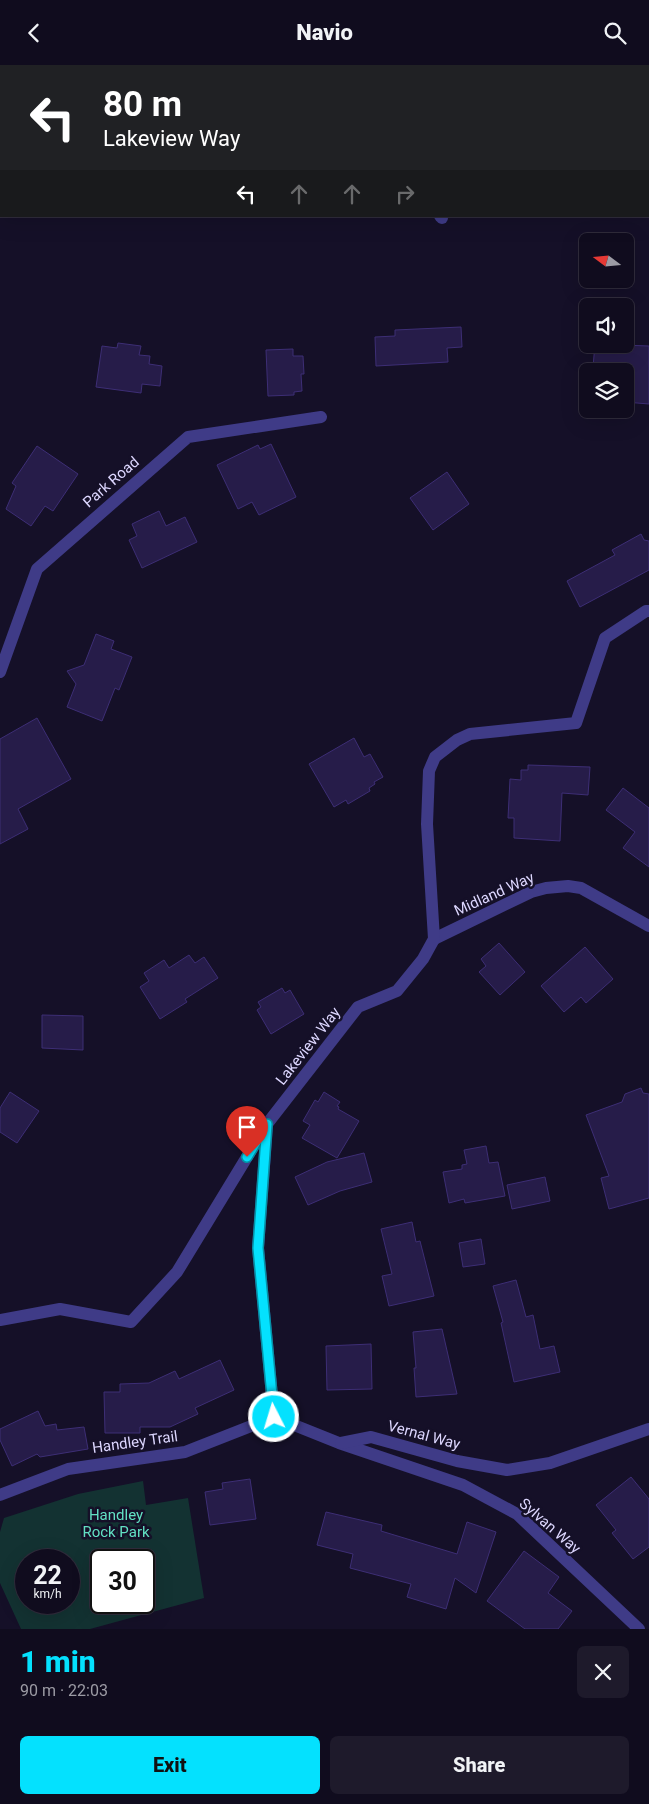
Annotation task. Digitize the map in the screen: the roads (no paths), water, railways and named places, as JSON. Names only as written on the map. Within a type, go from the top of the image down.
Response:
[{"type":"street","name":"Park Road","points":[[0,672],[37,569],[188,437],[321,417]]},
{"type":"street","points":[[434,939],[427,799],[429,771],[435,757],[457,740],[470,734],[576,723],[605,639],[646,611],[649,611]]},
{"type":"street","name":"Midland Way","points":[[434,939],[531,892],[546,888],[568,886],[581,888],[649,926]]},
{"type":"street","name":"Lakeview Way","points":[[0,1320],[60,1309],[131,1322],[177,1272],[267,1124],[358,1007],[397,991],[423,959],[434,939]]},
{"type":"street","points":[[267,1124],[258,1248],[274,1417],[338,1443]]},
{"type":"street","name":"Handley Trail","points":[[0,1495],[68,1469],[185,1452],[274,1417]]},
{"type":"street","name":"Vernal Way","points":[[338,1443],[371,1437],[457,1461],[507,1470],[550,1463],[649,1429]]},
{"type":"street","name":"Sylvan Way","points":[[338,1443],[463,1485],[516,1514],[639,1629]]},
{"type":"park label","name":"Handley Rock Park","points":[[116,1524]]}]
